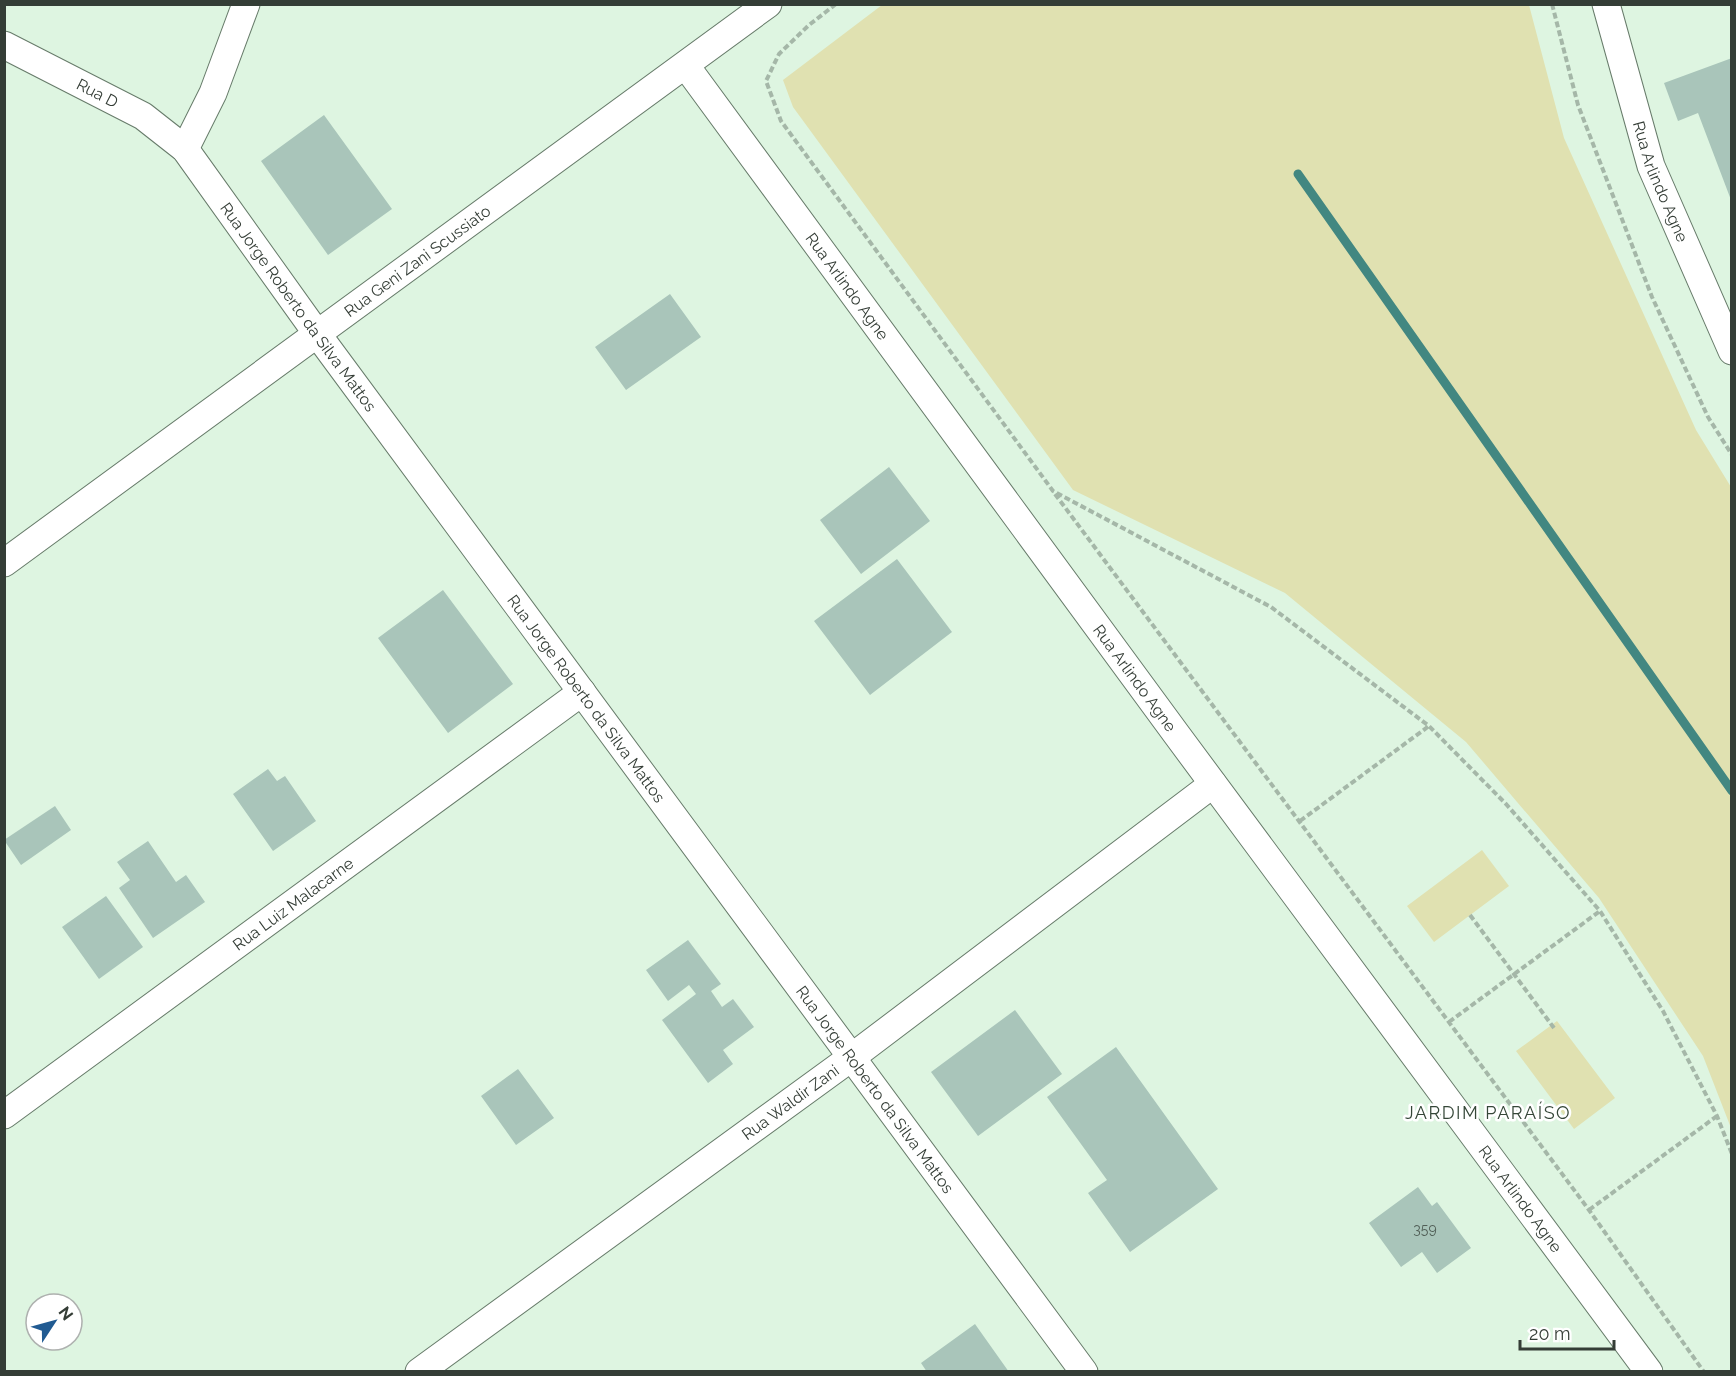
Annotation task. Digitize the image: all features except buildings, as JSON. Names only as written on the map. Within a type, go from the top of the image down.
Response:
[{"type":"street","points":[[185,149],[213,93],[246,4]]},
{"type":"street","points":[[686,66],[768,4]]},
{"type":"street","name":"Rua Arlindo Agne","points":[[1606,4],[1651,166],[1731,351]]},
{"type":"street","name":"Rua D","points":[[4,45],[142,117],[185,149]]},
{"type":"street","name":"Rua Geni Zani Scussiato","points":[[4,563],[686,66]]},
{"type":"street","name":"Rua Arlindo Agne","points":[[686,66],[1213,784],[1649,1371]]},
{"type":"street","name":"Rua Jorge Roberto da Silva Mattos","points":[[185,149],[318,335],[1084,1371]]},
{"type":"street","name":"Rua Luiz Malacarne","points":[[4,1114],[582,692]]},
{"type":"street","name":"Rua Waldir Zani","points":[[419,1371],[852,1057],[1213,784]]},
{"type":"path","points":[[836,4],[809,25],[779,54],[766,81],[781,121],[1588,1210],[1704,1371]]},
{"type":"path","points":[[1552,4],[1578,105],[1652,297],[1708,417],[1731,455]]},
{"type":"path","points":[[1053,490],[1271,607],[1429,726],[1506,804],[1600,911],[1663,1011],[1717,1116],[1731,1154]]},
{"type":"path","points":[[1300,821],[1429,726]]},
{"type":"path","points":[[1449,1022],[1600,911]]},
{"type":"path","points":[[1470,915],[1554,1028]]},
{"type":"path","points":[[1588,1210],[1717,1116]]},
{"type":"green space","points":[[882,5],[1529,5],[1564,138],[1696,430],[1731,487],[1731,1128],[1703,1056],[1599,898],[1466,742],[1285,593],[1073,490],[793,107],[783,80]]},
{"type":"green space","points":[[1482,850],[1509,886],[1434,942],[1407,906]]},
{"type":"green space","points":[[1557,1021],[1615,1098],[1574,1129],[1516,1051]]},
{"type":"waterway","points":[[1298,174],[1732,791]]},
{"type":"district","name":"JARDIM PARAÍSO","points":[[1488,1112]]}]
